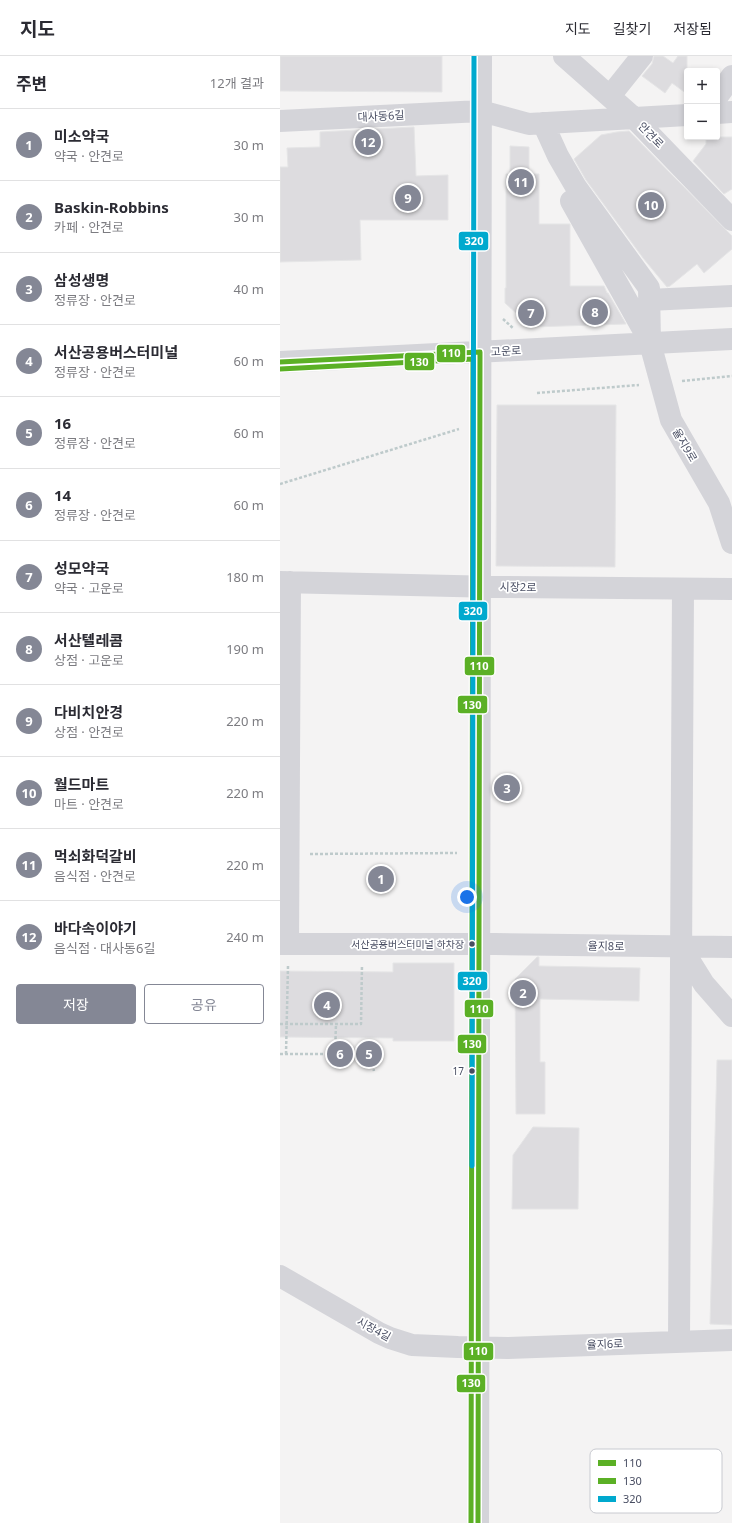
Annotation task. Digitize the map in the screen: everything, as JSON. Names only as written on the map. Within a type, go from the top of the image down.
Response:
[{"type":"street","points":[[478,1523],[481,56]]},
{"type":"street","name":"안견로","points":[[564,56],[634,118],[732,220]]},
{"type":"street","points":[[610,96],[642,56]]},
{"type":"street","points":[[720,93],[732,76]]},
{"type":"street","name":"대사동6길","points":[[280,122],[481,111],[536,123],[684,115]]},
{"type":"street","points":[[720,113],[732,112]]},
{"type":"street","points":[[536,123],[576,187],[649,288],[650,343]]},
{"type":"street","points":[[536,123],[650,343]]},
{"type":"street","points":[[649,300],[732,296]]},
{"type":"street","name":"고운로","points":[[280,362],[732,339]]},
{"type":"street","name":"율지9로","points":[[650,343],[671,420],[719,503],[732,543]]},
{"type":"street","points":[[284,944],[288,854],[285,582]]},
{"type":"street","name":"시장2로","points":[[285,582],[732,589]]},
{"type":"street","points":[[679,1342],[683,589]]},
{"type":"street","name":"율지8로","points":[[284,944],[479,944],[732,947]]},
{"type":"street","points":[[681,947],[704,984],[732,1016]]},
{"type":"street","name":"시장4길","points":[[280,1276],[379,1333],[395,1340],[412,1345],[478,1347]]},
{"type":"street","name":"율지6로","points":[[478,1347],[508,1348],[732,1340]]},
{"type":"path","points":[[680,381],[732,376]]},
{"type":"path","points":[[538,393],[641,385]]},
{"type":"path","points":[[280,484],[480,423]]},
{"type":"path","points":[[288,854],[479,853]]},
{"type":"path","points":[[284,944],[287,1024],[286,1054]]},
{"type":"path","points":[[280,1024],[361,1024],[362,944]]},
{"type":"path","points":[[335,1054],[336,1024]]},
{"type":"path","points":[[280,1054],[369,1054],[374,1071]]},
{"type":"building","points":[[280,56],[442,56],[442,92],[280,91]]},
{"type":"building","points":[[654,56],[663,56],[673,63],[678,56],[687,56],[687,68],[684,68],[684,92],[672,83],[665,93],[642,76],[652,64]]},
{"type":"building","points":[[414,127],[416,176],[448,175],[448,220],[360,220],[361,260],[280,262],[280,167],[288,167],[287,148],[320,147],[320,132]]},
{"type":"building","points":[[629,131],[732,236],[732,249],[704,273],[697,264],[667,287],[643,258],[586,180],[574,159],[601,135]]},
{"type":"building","points":[[720,137],[732,137],[732,189],[724,194],[693,161],[706,144],[706,140],[720,140]]},
{"type":"building","points":[[510,146],[529,147],[529,174],[539,174],[539,224],[570,224],[570,286],[604,286],[626,324],[531,327],[505,303],[506,174],[510,174]]},
{"type":"building","points":[[497,405],[616,405],[615,567],[496,566]]},
{"type":"building","points":[[537,957],[539,957],[539,966],[640,968],[639,1001],[540,999],[540,1062],[545,1062],[545,1114],[516,1114],[515,979]]},
{"type":"building","points":[[393,963],[454,963],[454,1041],[393,1041],[393,1038],[280,1037],[280,971],[393,972]]},
{"type":"building","points":[[717,1060],[732,1060],[732,1325],[710,1324]]},
{"type":"building","points":[[533,1127],[579,1128],[578,1209],[512,1209],[513,1155]]},
{"type":"transit line","name":"320","points":[[472,1166],[474,56]]},
{"type":"transit line","name":"110","points":[[280,362],[480,352],[478,1523]]},
{"type":"transit line","name":"130","points":[[280,369],[473,359],[471,1523]]},
{"type":"place","name":"바다속이야기","points":[[368,142]]},
{"type":"place","name":"먹쇠화덕갈비","points":[[521,182]]},
{"type":"place","name":"다비치안경","points":[[408,198]]},
{"type":"place","name":"월드마트","points":[[651,205]]},
{"type":"place","name":"서산텔레콤","points":[[595,312]]},
{"type":"place","name":"성모약국","points":[[531,313]]},
{"type":"place","name":"삼성생명","points":[[507,788]]},
{"type":"place","name":"미소약국","points":[[381,879]]},
{"type":"place","name":"서산공용버스터미널 하차장","points":[[472,944]]},
{"type":"place","name":"Baskin-Robbins","points":[[523,993]]},
{"type":"place","name":"서산공용버스터미널","points":[[327,1005]]},
{"type":"place","name":"14","points":[[340,1054]]},
{"type":"place","name":"16","points":[[369,1054]]},
{"type":"place","name":"17","points":[[472,1071]]}]
